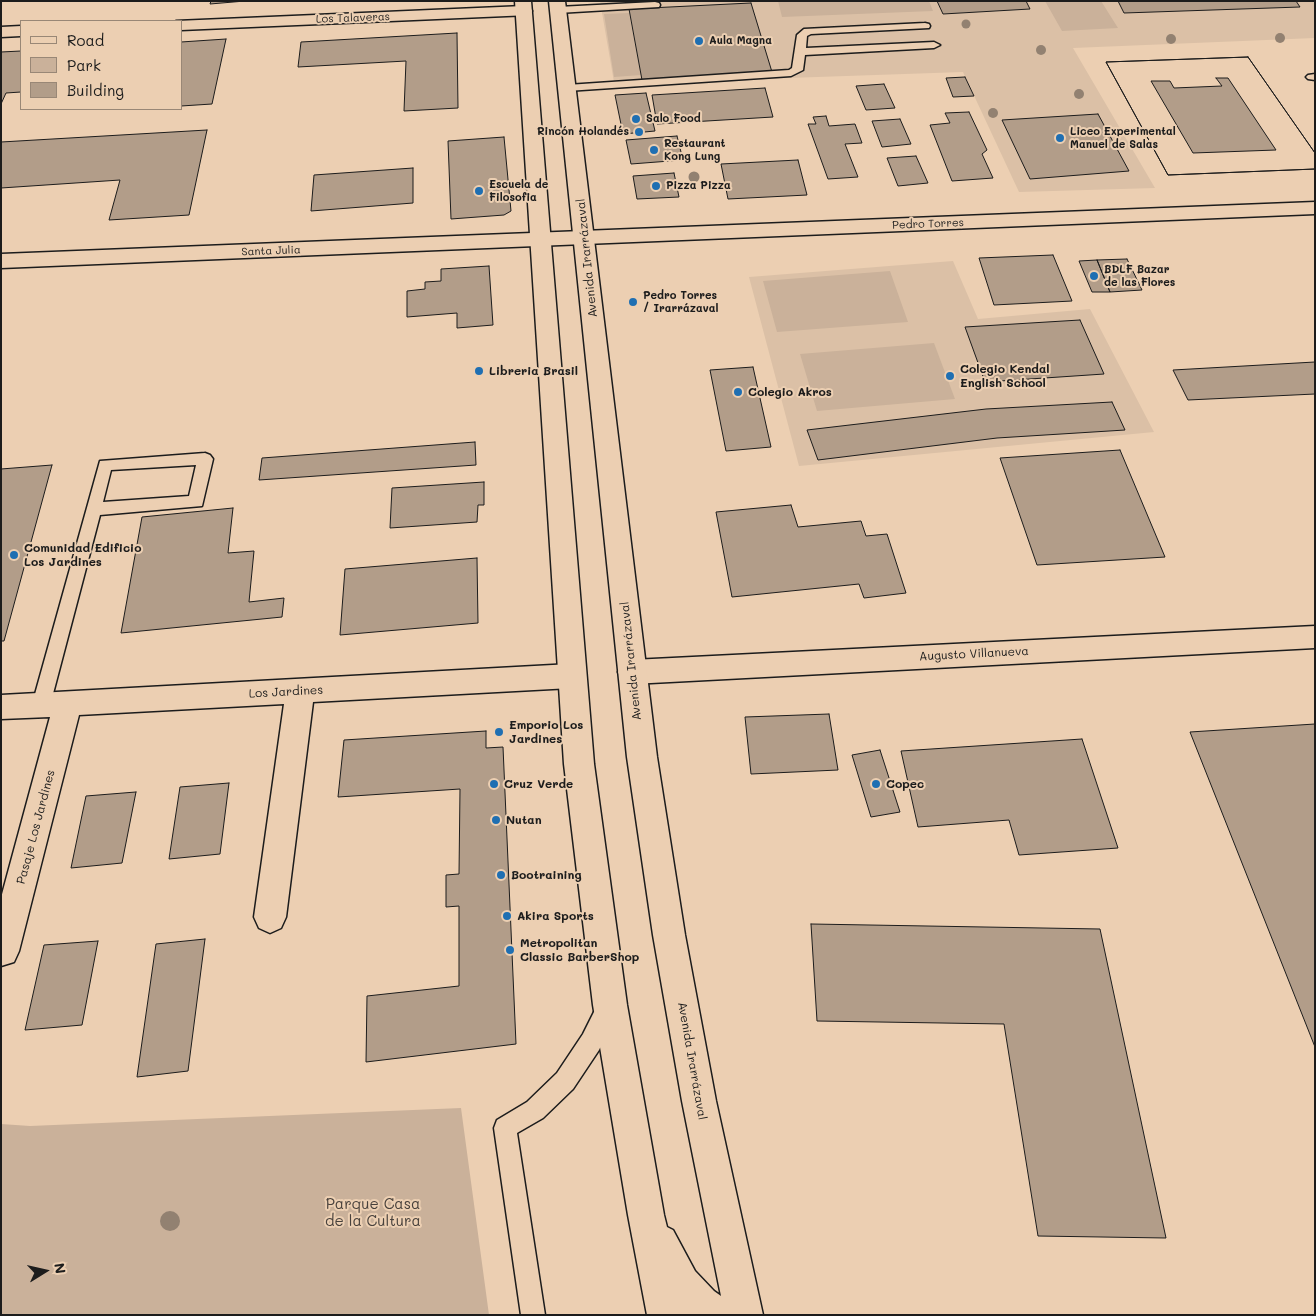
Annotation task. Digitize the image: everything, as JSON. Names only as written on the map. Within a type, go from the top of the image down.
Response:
[{"type":"street","name":"Los Talaveras","points":[[182,25],[524,6]]},
{"type":"street","points":[[524,6],[579,764],[610,1006],[646,1214],[666,1315]]},
{"type":"street","name":"Avenida Irarrázaval","points":[[557,6],[585,238],[642,757],[669,935],[699,1101],[744,1315]]},
{"type":"street","points":[[1,32],[20,31]]},
{"type":"street","name":"Pedro Torres","points":[[541,241],[1315,208]]},
{"type":"street","name":"Santa Julia","points":[[1,261],[541,241]]},
{"type":"street","name":"Augusto Villanueva","points":[[632,672],[1315,637]]},
{"type":"street","name":"Los Jardines","points":[[1,707],[572,676]]},
{"type":"street","points":[[270,917],[300,692]]},
{"type":"street","name":"Pasaje Los Jardines","points":[[4,952],[55,704]]},
{"type":"street","points":[[646,1214],[682,1284],[700,1306],[715,1315]]},
{"type":"lane","points":[[557,6],[655,5]]},
{"type":"lane","points":[[567,88],[791,73],[797,70],[802,35],[808,31],[925,26]]},
{"type":"lane","points":[[799,52],[934,45]]},
{"type":"lane","points":[[55,704],[93,509],[105,465],[205,459],[196,502],[93,509]]},
{"type":"lane","points":[[533,1315],[505,1128],[535,1110],[565,1081],[591,1042],[610,1006]]},
{"type":"shaded area","name":"Liceo Experimental Manuel de Salas","points":[[600,1],[1315,1],[1315,38],[1073,48],[1155,188],[1019,192],[963,72],[788,78],[615,88]]},
{"type":"shaded area","name":"Colegio Kendal English School","points":[[953,261],[978,319],[1090,309],[1154,432],[799,466],[749,277]]},
{"type":"green space","points":[[778,1],[929,1],[933,11],[782,17]]},
{"type":"green space","points":[[1045,1],[1101,1],[1118,28],[1062,31]]},
{"type":"green space","points":[[629,13],[641,75],[614,77],[604,14]]},
{"type":"green space","points":[[890,271],[908,322],[777,332],[763,281]]},
{"type":"green space","points":[[934,343],[955,399],[817,411],[800,354]]},
{"type":"green space","name":"Parque Casa de la Cultura","points":[[461,1108],[489,1315],[1,1315],[1,1124],[30,1126]]},
{"type":"building","points":[[211,1],[245,1],[210,4]]},
{"type":"building","points":[[937,1],[1026,1],[1030,9],[943,14]]},
{"type":"building","points":[[1118,1],[1296,1],[1300,7],[1124,13]]},
{"type":"building","name":"Aula Magna","points":[[751,3],[772,72],[642,80],[629,9]]},
{"type":"building","points":[[457,33],[458,108],[404,111],[406,61],[298,67],[301,42]]},
{"type":"building","points":[[226,39],[212,104],[182,106],[182,42]]},
{"type":"building","points":[[20,51],[20,92],[6,93],[1,104],[1,52]]},
{"type":"building","points":[[1248,57],[1315,153],[1315,169],[1168,175],[1106,62]],"holes":[[[1216,78],[1228,78],[1276,150],[1193,153],[1151,81],[1170,81],[1174,88],[1222,86]]]},
{"type":"building","points":[[1248,57],[1315,153],[1315,169],[1168,175],[1106,62]]},
{"type":"building","points":[[965,77],[974,96],[953,97],[946,78]]},
{"type":"building","points":[[884,84],[895,108],[866,110],[856,86]]},
{"type":"building","points":[[765,88],[773,117],[657,124],[652,95]]},
{"type":"building","points":[[646,93],[655,131],[623,134],[615,95]]},
{"type":"building","points":[[969,112],[987,150],[982,154],[993,178],[952,181],[930,125],[950,123],[945,113]]},
{"type":"building","points":[[1098,114],[1129,171],[1030,179],[1002,120]]},
{"type":"building","points":[[826,116],[829,126],[855,124],[862,143],[845,144],[858,177],[828,179],[808,124],[816,124],[813,117]]},
{"type":"building","points":[[900,119],[911,144],[882,147],[872,121]]},
{"type":"building","points":[[207,130],[189,215],[109,220],[120,180],[1,188],[1,142]]},
{"type":"building","name":"Restaurant Kong Lung","points":[[677,136],[683,160],[631,164],[626,140]]},
{"type":"building","points":[[504,137],[511,211],[504,215],[451,219],[448,141]]},
{"type":"building","points":[[916,156],[928,183],[898,186],[887,158]]},
{"type":"building","points":[[798,160],[807,195],[728,199],[721,164]]},
{"type":"building","points":[[413,168],[413,203],[311,211],[314,175]]},
{"type":"building","name":"Pizza Pizza","points":[[674,173],[679,197],[637,199],[633,176]]},
{"type":"building","points":[[1053,255],[1072,301],[994,305],[979,258]]},
{"type":"building","points":[[1127,259],[1142,290],[1110,292],[1097,260]]},
{"type":"building","name":"BDLF Bazar de las Flores","points":[[1097,260],[1110,292],[1092,292],[1079,261]]},
{"type":"building","points":[[489,266],[493,325],[457,328],[457,313],[407,317],[407,291],[425,289],[425,282],[441,281],[441,269]]},
{"type":"building","points":[[1080,320],[1104,374],[985,382],[965,327]]},
{"type":"building","points":[[1315,362],[1315,394],[1188,400],[1173,370]]},
{"type":"building","points":[[753,367],[771,447],[726,451],[710,370]]},
{"type":"building","points":[[1112,402],[1125,430],[997,438],[818,460],[807,430],[986,409]]},
{"type":"building","points":[[475,442],[476,465],[259,480],[262,458]]},
{"type":"building","points":[[1120,450],[1165,557],[1037,565],[1000,458]]},
{"type":"building","name":"Comunidad Edificio Los Jardines","points":[[52,465],[4,641],[1,641],[1,469]]},
{"type":"building","points":[[484,482],[484,505],[478,505],[477,522],[390,528],[392,488]]},
{"type":"building","points":[[791,505],[798,527],[861,521],[866,536],[887,534],[906,593],[864,598],[859,584],[732,597],[716,512]]},
{"type":"building","points":[[233,508],[228,553],[254,551],[249,602],[284,598],[282,617],[121,633],[142,517]]},
{"type":"building","points":[[477,558],[478,623],[340,635],[345,569]]},
{"type":"building","points":[[829,714],[838,770],[751,774],[745,717]]},
{"type":"building","points":[[1315,724],[1315,1047],[1190,732]]},
{"type":"building","points":[[486,731],[486,748],[503,747],[516,1044],[366,1062],[367,996],[459,986],[459,906],[446,907],[446,875],[459,874],[460,789],[338,797],[344,740]]},
{"type":"building","points":[[1082,739],[1118,848],[1019,855],[1009,820],[918,827],[901,751]]},
{"type":"building","name":"Copec","points":[[880,750],[900,812],[871,817],[852,755]]},
{"type":"building","points":[[229,783],[220,854],[169,859],[180,787]]},
{"type":"building","points":[[136,792],[122,863],[71,868],[86,796]]},
{"type":"building","points":[[811,924],[1100,929],[1166,1238],[1038,1236],[1004,1024],[817,1021]]},
{"type":"building","points":[[205,939],[188,1071],[137,1077],[156,944]]},
{"type":"building","points":[[98,941],[82,1025],[25,1030],[44,945]]},
{"type":"place","name":"Aula Magna","points":[[699,41]]},
{"type":"place","name":"Salo Food","points":[[636,119]]},
{"type":"place","name":"Rincón Holandés","points":[[639,132]]},
{"type":"place","name":"Liceo Experimental Manuel de Salas","points":[[1060,138]]},
{"type":"place","name":"Restaurant Kong Lung","points":[[654,150]]},
{"type":"place","name":"Pizza Pizza","points":[[656,186]]},
{"type":"place","name":"Escuela de Filosofia","points":[[479,191]]},
{"type":"place","name":"BDLF Bazar de las Flores","points":[[1094,276]]},
{"type":"place","name":"Pedro Torres / Irarrázaval","points":[[633,302]]},
{"type":"place","name":"Libreria Brasil","points":[[479,371]]},
{"type":"place","name":"Colegio Kendal English School","points":[[950,376]]},
{"type":"place","name":"Colegio Akros","points":[[738,392]]},
{"type":"place","name":"Comunidad Edificio Los Jardines","points":[[14,555]]},
{"type":"place","name":"Emporio Los Jardines","points":[[499,732]]},
{"type":"place","name":"Cruz Verde","points":[[494,784]]},
{"type":"place","name":"Copec","points":[[876,784]]},
{"type":"place","name":"Nutan","points":[[496,820]]},
{"type":"place","name":"Bootraining","points":[[501,875]]},
{"type":"place","name":"Akira Sports","points":[[507,916]]},
{"type":"place","name":"Metropolitan Classic BarberShop","points":[[510,950]]}]
